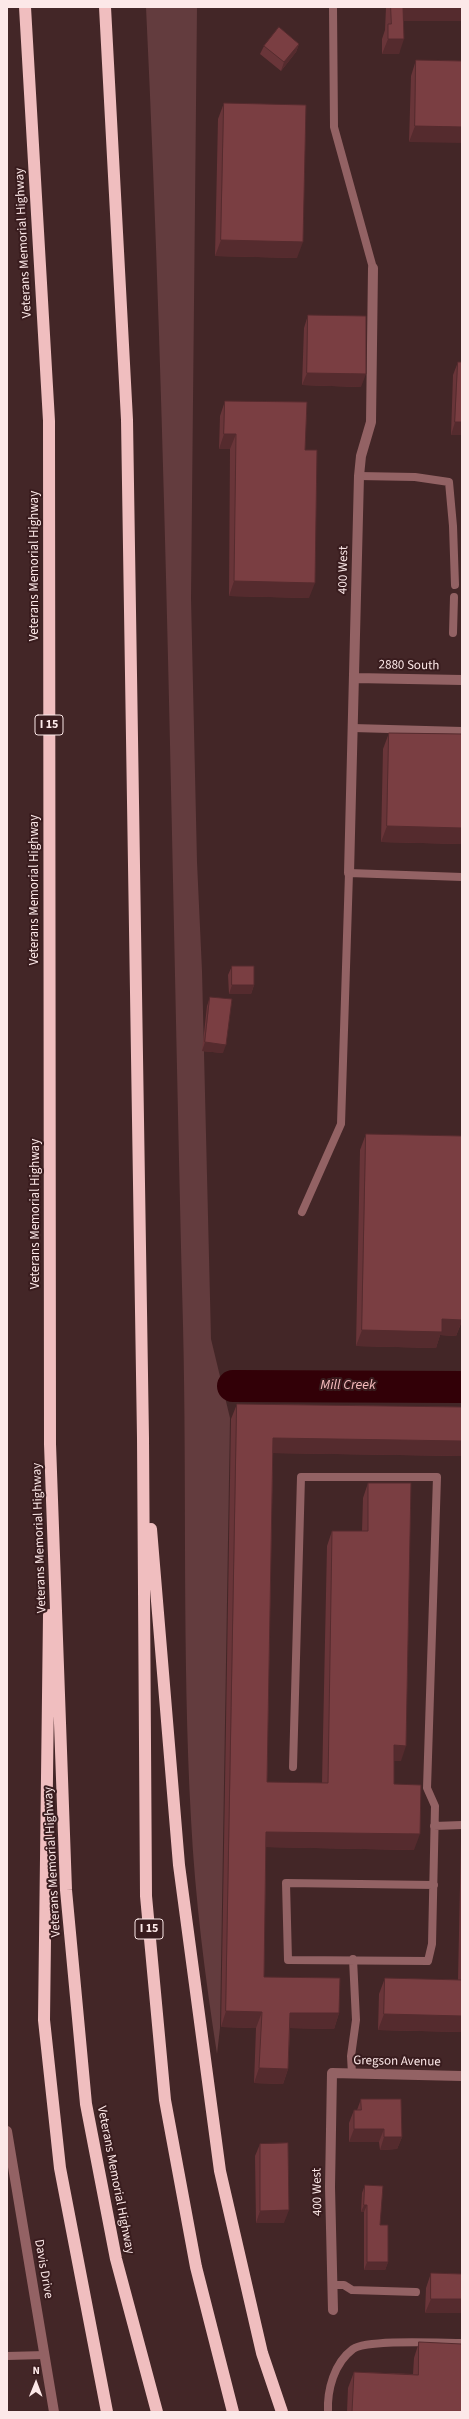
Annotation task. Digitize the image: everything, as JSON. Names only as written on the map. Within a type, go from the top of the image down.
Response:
[{"type":"highway","name":"Veterans Memorial Highway","points":[[24,7],[49,421],[50,1444],[66,1890],[86,2104],[116,2259],[157,2412]]},
{"type":"highway","name":"I 15","points":[[105,7],[127,420],[143,1438],[146,1896],[165,2100],[196,2267],[233,2412]]},
{"type":"highway","points":[[143,1438],[179,1866],[220,2170],[262,2353],[282,2412]]},
{"type":"highway","points":[[50,1444],[44,2020],[60,2168],[106,2412]]},
{"type":"street","name":"400 West","points":[[349,873],[359,476],[361,456],[371,422],[372,268]]},
{"type":"street","name":"2880 South","points":[[355,678],[462,680]]},
{"type":"street","name":"400 West","points":[[332,2073],[330,2187],[333,2310]]},
{"type":"street","name":"Gregson Avenue","points":[[332,2073],[462,2076]]},
{"type":"street","name":"Davis Drive","points":[[7,2130],[8,2146],[54,2412]]},
{"type":"lane","points":[[333,7],[334,127],[372,268]]},
{"type":"lane","points":[[359,476],[415,477],[449,482],[453,526],[454,584]]},
{"type":"lane","points":[[453,633],[454,598]]},
{"type":"lane","points":[[353,728],[462,731]]},
{"type":"lane","points":[[302,1212],[341,1124],[349,873],[462,877]]},
{"type":"lane","points":[[293,1768],[301,1477],[437,1477],[427,1788],[434,1806],[434,1885],[432,1944],[428,1961],[353,1959],[288,1960],[286,1883],[434,1885]]},
{"type":"lane","points":[[434,1826],[462,1825]]},
{"type":"lane","points":[[352,2074],[351,2056],[356,2020],[353,1959]]},
{"type":"lane","points":[[333,2285],[344,2285],[352,2290],[416,2292]]},
{"type":"lane","points":[[328,2412],[327,2396],[335,2371],[353,2349],[378,2343],[462,2343]]},
{"type":"lane","points":[[7,2356],[44,2355]]},
{"type":"shaded area","points":[[146,7],[197,7],[191,598],[197,862],[202,971],[211,1339],[230,1418],[220,2028],[217,2054],[198,1908],[188,1757],[183,1325],[168,666],[159,336]]},
{"type":"building","points":[[391,7],[403,7],[404,39],[388,39],[388,24],[391,24]]},
{"type":"building","points":[[279,27],[299,44],[284,62],[264,46]]},
{"type":"building","points":[[416,60],[462,61],[462,127],[415,126]]},
{"type":"building","points":[[224,103],[306,105],[303,242],[221,240]]},
{"type":"building","points":[[308,315],[366,316],[366,374],[307,373]]},
{"type":"building","points":[[458,362],[462,362],[462,422],[455,422]]},
{"type":"building","points":[[225,401],[307,402],[305,450],[317,450],[315,583],[234,581],[236,434],[224,434]]},
{"type":"building","points":[[389,733],[462,734],[462,828],[387,826]]},
{"type":"building","points":[[232,966],[254,966],[254,985],[232,985]]},
{"type":"building","points":[[210,997],[232,999],[226,1045],[205,1042]]},
{"type":"building","points":[[366,1134],[462,1136],[462,1320],[442,1319],[442,1332],[362,1330]]},
{"type":"building","points":[[237,1404],[462,1407],[462,1441],[273,1438],[267,1782],[328,1783],[332,1531],[368,1531],[368,1483],[411,1483],[406,1746],[394,1745],[394,1784],[421,1785],[420,1834],[266,1832],[264,1977],[340,1978],[339,2013],[290,2013],[288,2069],[259,2068],[262,2012],[226,2011]]},
{"type":"building","points":[[385,1978],[462,1980],[462,2016],[384,2014]]},
{"type":"building","points":[[361,2099],[401,2099],[402,2137],[384,2137],[384,2129],[354,2129],[354,2110],[361,2110]]},
{"type":"building","points":[[288,2143],[289,2210],[260,2211],[260,2144]]},
{"type":"building","points":[[365,2185],[383,2186],[380,2225],[388,2225],[388,2262],[367,2262],[367,2205],[364,2205]]},
{"type":"building","points":[[431,2273],[462,2274],[462,2299],[431,2299]]},
{"type":"building","points":[[419,2342],[462,2344],[462,2412],[352,2412],[354,2372],[418,2375]]},
{"type":"waterway","name":"Mill Creek","points":[[233,1386],[462,1387]]}]
